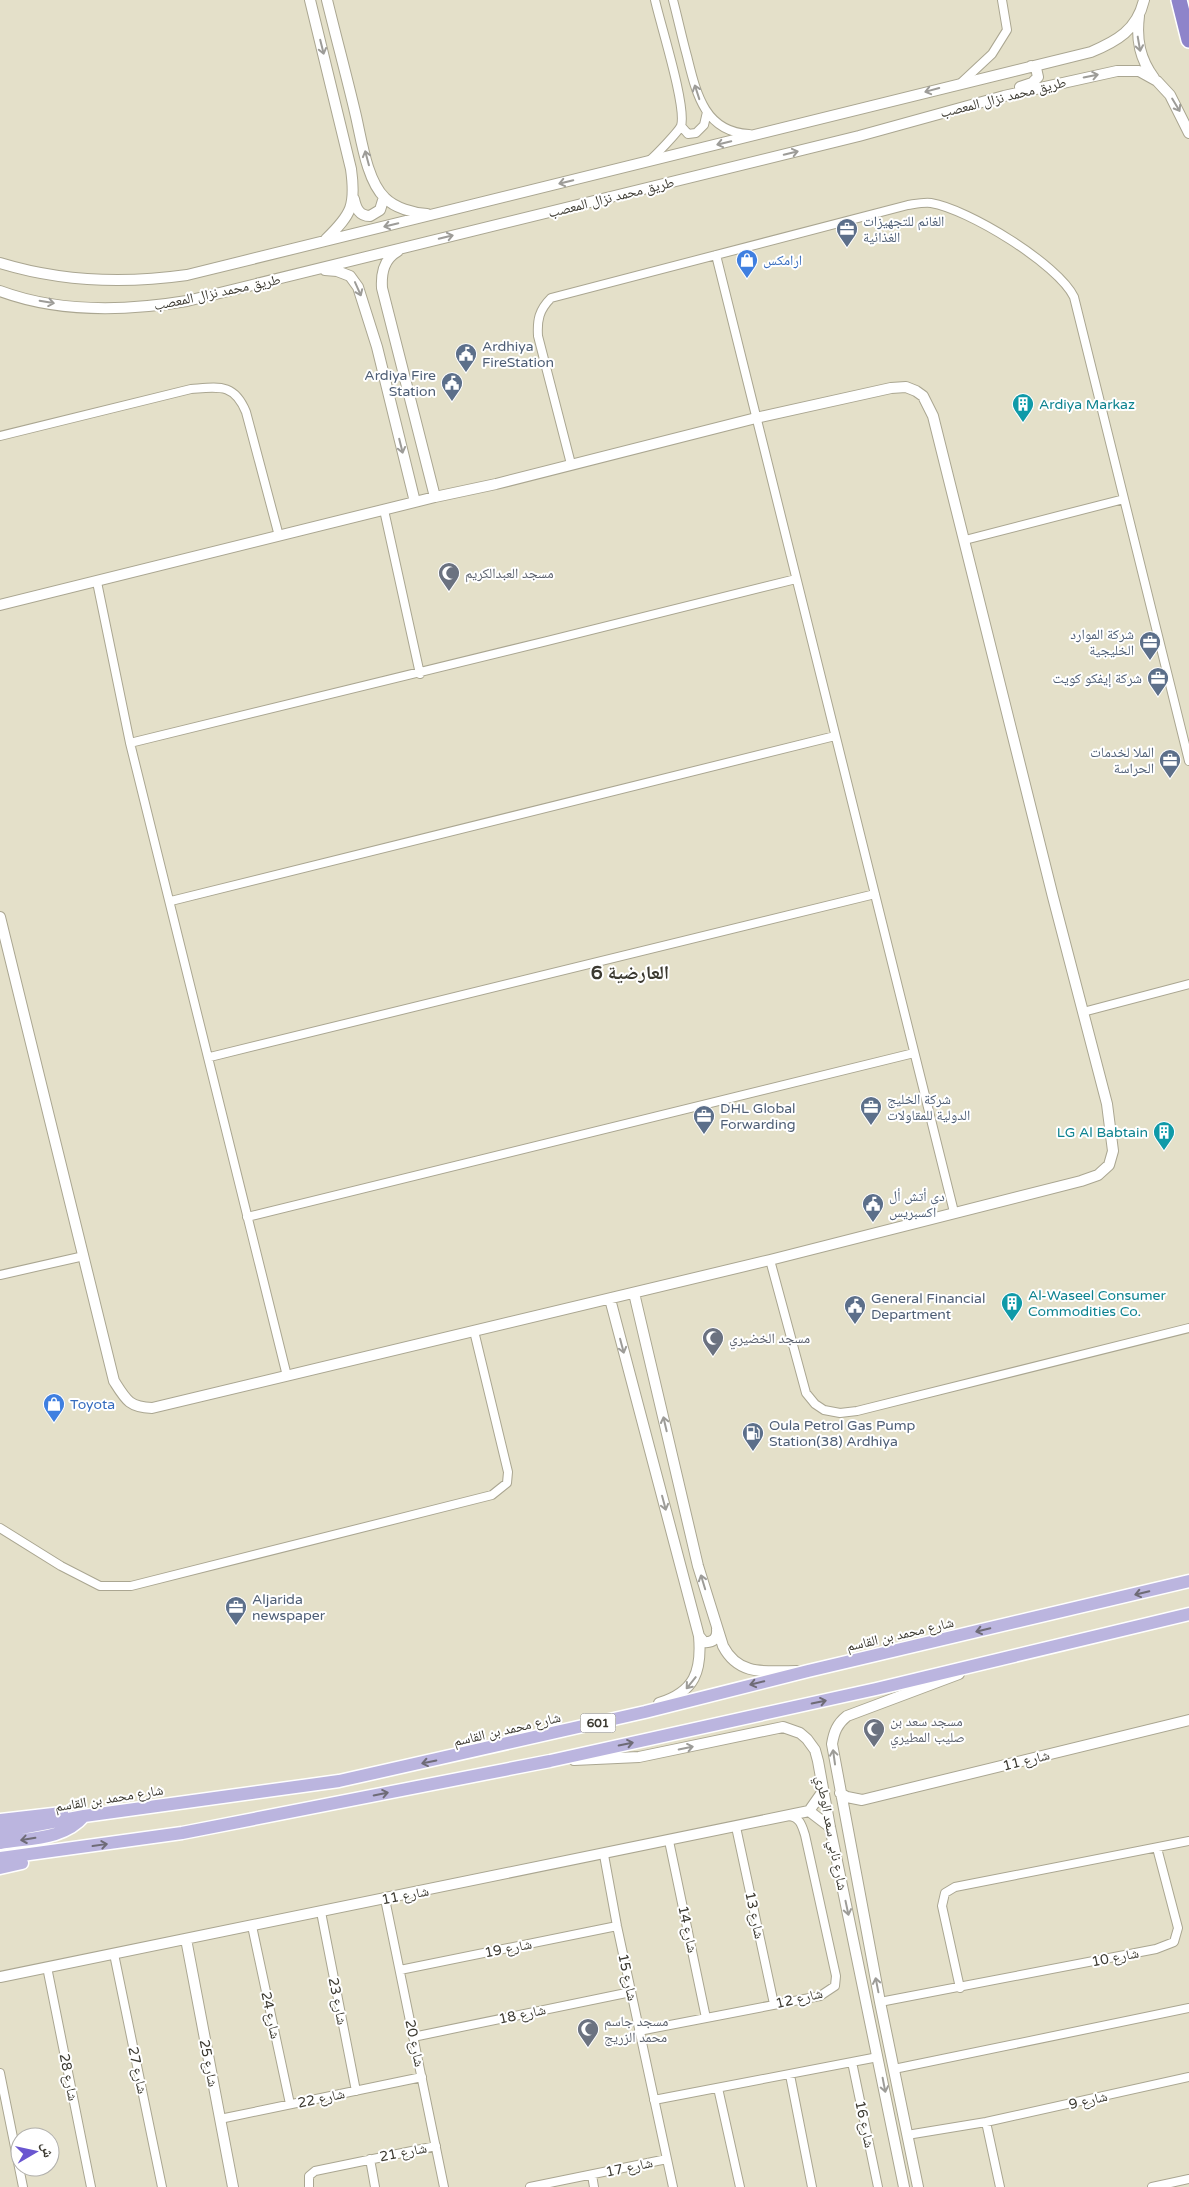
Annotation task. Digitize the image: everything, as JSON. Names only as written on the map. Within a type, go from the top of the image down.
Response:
[{"type":"highway","points":[[1179,0],[1189,40]]},
{"type":"main road","name":"شارع محمد بن القاسم","points":[[0,1832],[84,1816],[339,1781],[645,1712],[808,1671],[1189,1581]]},
{"type":"main road","name":"601","points":[[0,1858],[182,1833],[550,1761],[876,1689],[1189,1614]]},
{"type":"main road","points":[[182,1833],[198,1824],[215,1819],[344,1797],[348,1789],[339,1781]]},
{"type":"main road","points":[[0,1820],[63,1813],[84,1816]]},
{"type":"main road","points":[[0,1843],[57,1834],[69,1829],[84,1816]]},
{"type":"main road","points":[[0,1868],[50,1857],[75,1849]]},
{"type":"street","points":[[310,0],[351,169],[354,199],[358,210],[362,214],[370,216],[380,210],[384,197]]},
{"type":"street","points":[[327,0],[371,173],[384,197],[410,211],[438,214]]},
{"type":"street","points":[[648,162],[663,149],[681,126],[681,106],[678,89],[655,0]]},
{"type":"street","points":[[673,0],[690,71],[700,101],[707,112],[716,122],[727,129],[738,133],[761,134]]},
{"type":"street","points":[[962,82],[992,54],[1007,30],[1002,0]]},
{"type":"street","points":[[1143,2],[1138,30],[1139,44],[1145,64],[1156,81]]},
{"type":"street","name":"طريق محمد نزال المعصب","points":[[0,264],[24,271],[83,280],[137,281],[187,275],[761,134],[962,82],[1091,52],[1112,44],[1124,36],[1143,2]]},
{"type":"street","points":[[942,112],[979,97],[1032,83],[1038,77],[1038,72],[1036,68],[1030,66]]},
{"type":"street","name":"طريق محمد نزال المعصب","points":[[0,291],[65,305],[122,308],[154,307],[226,293],[404,247],[859,136],[942,112],[1117,71],[1139,71],[1156,81],[1170,95],[1189,133]]},
{"type":"street","points":[[681,126],[688,134],[696,134],[704,125],[707,112]]},
{"type":"street","points":[[324,241],[345,219],[354,199]]},
{"type":"street","points":[[571,464],[538,336],[537,321],[541,308],[551,298],[908,205],[929,202],[956,210],[988,227],[1062,279],[1072,292],[1189,761]]},
{"type":"street","points":[[404,247],[393,254],[387,261],[382,278],[384,303],[435,496]]},
{"type":"street","points":[[716,255],[954,1212]]},
{"type":"street","points":[[318,270],[337,271],[350,276],[358,287],[377,347],[415,502]]},
{"type":"street","points":[[377,347],[395,343]]},
{"type":"street","points":[[0,436],[191,389],[218,387],[230,390],[241,398],[246,412],[279,536]]},
{"type":"street","points":[[0,605],[435,496],[496,484],[756,418],[891,388],[906,387],[916,391],[923,396],[933,416],[1107,1104],[1113,1151],[1108,1166],[1098,1175],[1081,1181],[610,1299],[152,1408],[137,1408],[126,1400],[114,1381],[0,917]]},
{"type":"street","points":[[965,540],[1124,499]]},
{"type":"street","points":[[384,510],[420,674]]},
{"type":"street","points":[[130,744],[420,674],[502,651],[796,579]]},
{"type":"street","points":[[97,582],[130,744],[210,1057],[247,1217],[287,1376]]},
{"type":"street","points":[[171,901],[835,736]]},
{"type":"street","points":[[210,1057],[875,894]]},
{"type":"street","points":[[1083,1012],[1189,984]]},
{"type":"street","points":[[247,1217],[914,1053]]},
{"type":"street","points":[[0,1275],[84,1256]]},
{"type":"street","points":[[770,1260],[806,1393],[815,1404],[824,1410],[840,1413],[891,1403],[1189,1328]]},
{"type":"street","points":[[634,1293],[698,1566],[717,1629],[728,1656],[742,1667],[755,1670],[808,1671]]},
{"type":"street","points":[[449,1757],[670,1699],[684,1690],[697,1675],[700,1654],[699,1636],[610,1299]]},
{"type":"street","points":[[0,1528],[61,1566],[100,1586],[116,1588],[141,1584],[492,1495],[507,1483],[508,1472],[474,1331]]},
{"type":"street","points":[[699,1636],[704,1642],[710,1643],[718,1635],[717,1629]]},
{"type":"street","name":"شارع نابي سعد الوطري","points":[[918,2187],[880,2002],[832,1744],[834,1731],[840,1722],[860,1710],[987,1662]]},
{"type":"street","name":"شارع 11","points":[[862,1800],[1189,1720]]},
{"type":"street","name":"شارع نابي سعد الوطري","points":[[550,1761],[639,1757],[784,1727],[792,1728],[807,1739],[815,1750],[904,2187]]},
{"type":"street","points":[[838,1778],[829,1775],[809,1812],[841,1839],[848,1833]]},
{"type":"street","points":[[840,1792],[847,1797],[862,1800]]},
{"type":"street","points":[[846,1819],[855,1805],[862,1800]]},
{"type":"street","name":"شارع 11","points":[[0,1977],[809,1812]]},
{"type":"street","name":"شارع 12","points":[[640,2031],[820,1996],[835,1986],[836,1976],[805,1835],[799,1820],[795,1816],[787,1816]]},
{"type":"street","name":"شارع 13","points":[[736,1827],[774,2004]]},
{"type":"street","name":"شارع 14","points":[[669,1841],[706,2018]]},
{"type":"street","points":[[960,1988],[942,1906],[945,1893],[955,1887],[1189,1841]]},
{"type":"street","name":"شارع 10","points":[[880,2002],[1156,1949],[1174,1942],[1178,1928],[1157,1848]]},
{"type":"street","name":"شارع 15","points":[[604,1855],[617,1926],[673,2187]]},
{"type":"street","name":"شارع 20","points":[[385,1899],[444,2187]]},
{"type":"street","name":"شارع 23","points":[[321,1912],[356,2091]]},
{"type":"street","name":"شارع 24","points":[[252,1926],[290,2104]]},
{"type":"street","name":"شارع 19","points":[[400,1970],[617,1926]]},
{"type":"street","name":"شارع 25","points":[[186,1939],[234,2187]]},
{"type":"street","name":"شارع 27","points":[[114,1954],[162,2187]]},
{"type":"street","name":"شارع 28","points":[[47,1967],[91,2187]]},
{"type":"street","name":"شارع 18","points":[[413,2037],[631,1992]]},
{"type":"street","points":[[894,2069],[1189,2008]]},
{"type":"street","points":[[654,2100],[878,2057]]},
{"type":"street","name":"شارع 16","points":[[852,2062],[878,2187]]},
{"type":"street","points":[[0,2073],[23,2187]]},
{"type":"street","points":[[790,2075],[812,2187]]},
{"type":"street","name":"شارع 22","points":[[220,2118],[422,2077]]},
{"type":"street","name":"شارع 9","points":[[907,2135],[986,2122],[1189,2077]]},
{"type":"street","points":[[718,2088],[740,2187]]},
{"type":"street","points":[[986,2122],[1000,2187]]},
{"type":"street","name":"شارع 21","points":[[308,2187],[309,2176],[315,2171],[370,2158],[436,2146]]},
{"type":"street","name":"شارع 21","points":[[370,2158],[376,2187]]},
{"type":"street","name":"شارع 17","points":[[530,2187],[667,2159]]},
{"type":"street","name":"شارع 17","points":[[592,2175],[594,2187]]},
{"type":"street","points":[[1152,2187],[1189,2179]]},
{"type":"place","name":"الغانم للتجهيزات الغذائية","points":[[847,248]]},
{"type":"place","name":"ارامكس","points":[[747,279]]},
{"type":"place","name":"Ardhiya FireStation","points":[[466,373]]},
{"type":"place","name":"Ardiya Fire Station","points":[[452,402]]},
{"type":"place","name":"Ardiya Markaz","points":[[1023,423]]},
{"type":"place","name":"مسجد العبدالكريم","points":[[449,592]]},
{"type":"place","name":"شركة الموارد الخليجية","points":[[1150,661]]},
{"type":"place","name":"شركة إيفكو كويت","points":[[1158,697]]},
{"type":"place","name":"الملا لخدمات الحراسة","points":[[1170,779]]},
{"type":"place","name":"شركة الخليج الدولية للمقاولات","points":[[871,1126]]},
{"type":"place","name":"DHL Global Forwarding","points":[[704,1135]]},
{"type":"place","name":"LG Al Babtain","points":[[1164,1151]]},
{"type":"place","name":"دي أتش أل اكسبريس","points":[[873,1223]]},
{"type":"place","name":"Al-Waseel Consumer Commodities Co.","points":[[1012,1322]]},
{"type":"place","name":"General Financial Department","points":[[855,1325]]},
{"type":"place","name":"مسجد الخضيري","points":[[713,1357]]},
{"type":"place","name":"Toyota","points":[[54,1423]]},
{"type":"place","name":"Oula Petrol Gas Pump Station(38) Ardhiya","points":[[753,1452]]},
{"type":"place","name":"Aljarida newspaper","points":[[236,1626]]},
{"type":"place","name":"مسجد سعد بن صليب المطيري","points":[[874,1748]]},
{"type":"place","name":"مسجد جاسم محمد الزريج","points":[[588,2048]]},
{"type":"district","name":"العارضية 6","points":[[630,972]]}]
